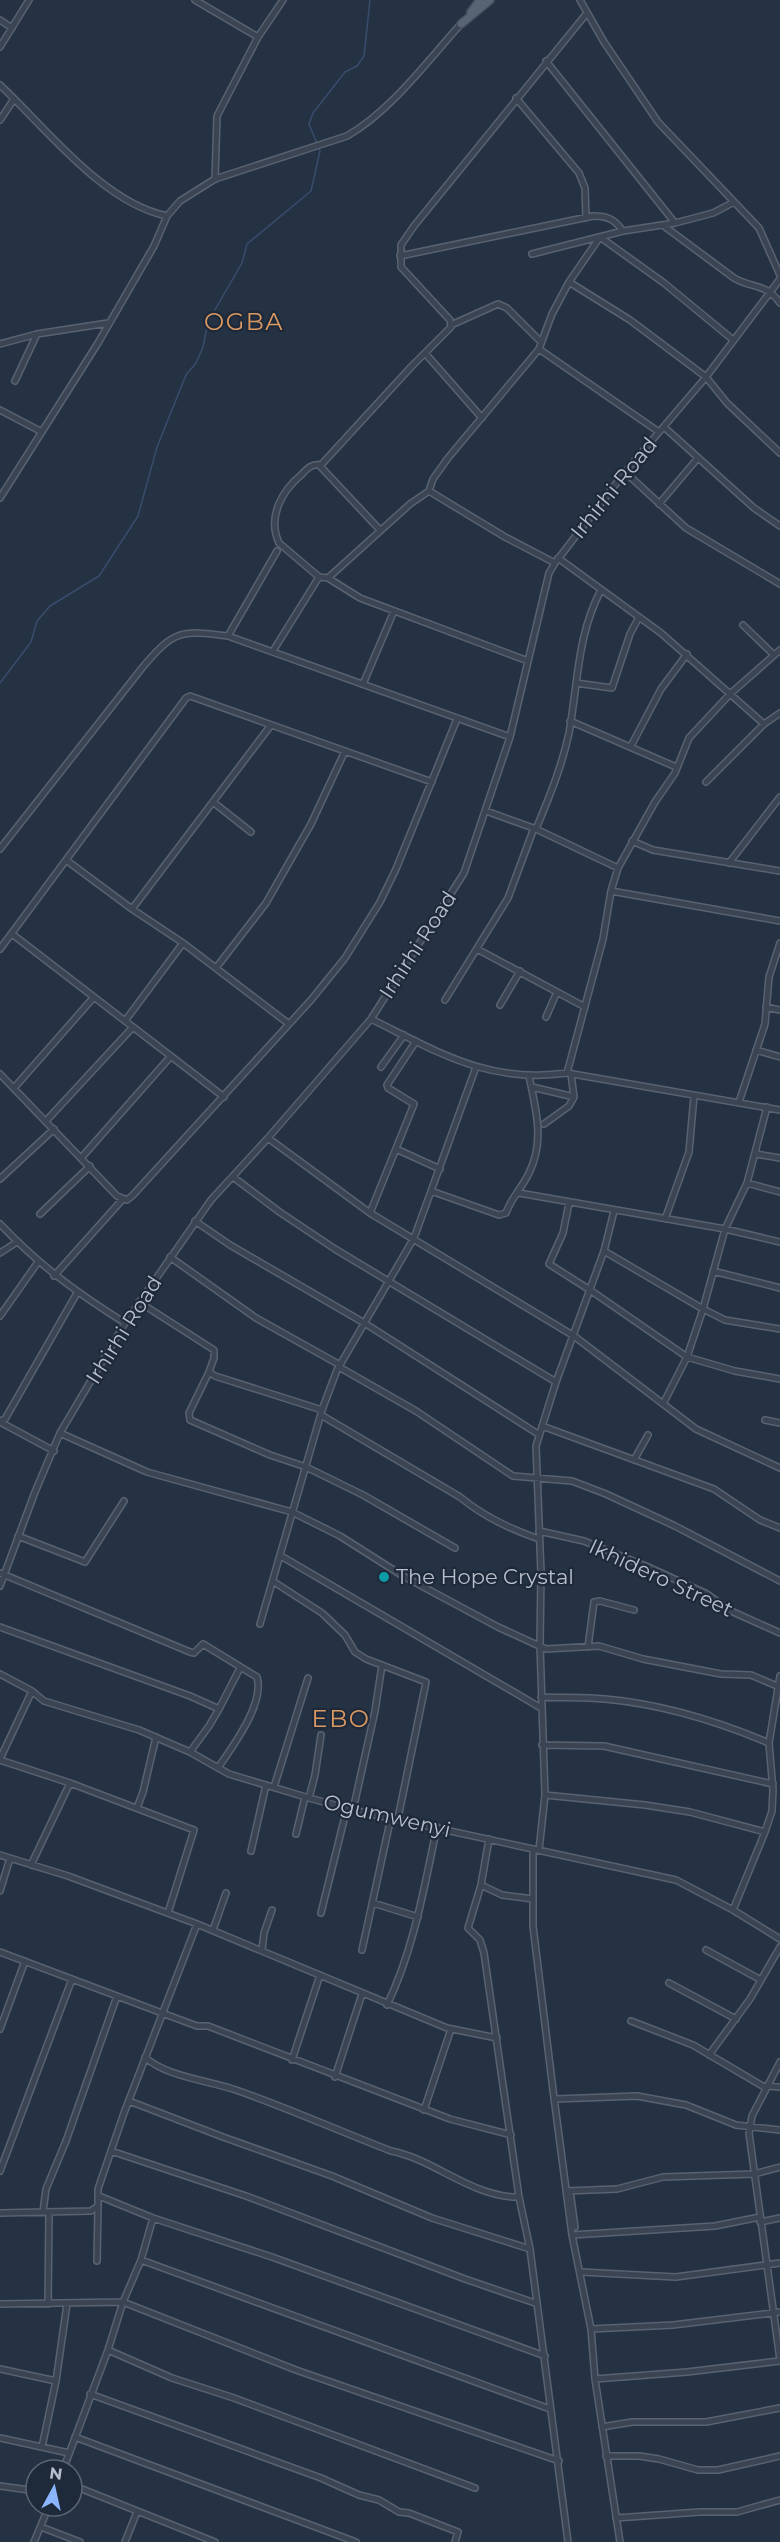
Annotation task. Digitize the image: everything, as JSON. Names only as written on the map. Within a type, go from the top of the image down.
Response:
[{"type":"main road","points":[[461,24],[480,0]]},
{"type":"main road","points":[[461,24],[490,0]]},
{"type":"street","points":[[0,47],[29,0]]},
{"type":"street","points":[[195,0],[258,37]]},
{"type":"street","points":[[215,178],[217,116],[258,37],[283,0]]},
{"type":"street","points":[[580,0],[658,122],[759,228],[780,277]]},
{"type":"street","points":[[451,325],[450,320],[401,267],[403,239],[587,13]]},
{"type":"street","points":[[0,20],[12,28]]},
{"type":"street","points":[[0,498],[99,343],[108,323],[154,246],[167,216],[188,195],[215,178],[347,135],[370,120],[461,24]]},
{"type":"street","points":[[546,61],[675,223]]},
{"type":"street","points":[[0,85],[74,159],[120,196],[143,210],[167,216]]},
{"type":"street","points":[[516,98],[579,173],[585,188],[586,218]]},
{"type":"street","points":[[0,120],[14,99]]},
{"type":"street","points":[[532,254],[623,231],[664,226],[713,213],[734,202]]},
{"type":"street","points":[[400,256],[586,218],[609,217],[616,220],[623,231]]},
{"type":"street","points":[[664,226],[734,278],[744,284],[759,286],[772,292],[780,303]]},
{"type":"street","points":[[328,578],[380,530],[429,491],[433,479],[443,465],[539,349],[540,341],[569,282],[600,237]]},
{"type":"street","points":[[600,237],[664,283],[732,339]]},
{"type":"street","name":"Irhirhi Road","points":[[0,1586],[2,1573],[60,1433],[125,1323],[195,1221],[371,1019],[464,873],[510,737],[549,573],[556,560],[625,472],[706,377],[732,339],[772,292],[780,277]]},
{"type":"street","points":[[569,282],[630,320],[706,377],[727,403],[780,453]]},
{"type":"street","points":[[528,661],[360,598],[328,578],[319,577],[279,543],[275,520],[280,498],[288,485],[312,465],[319,465],[355,430],[425,353],[446,334],[451,325],[498,304],[507,308],[540,341]]},
{"type":"street","points":[[0,344],[37,334],[108,323]]},
{"type":"street","points":[[15,381],[37,334]]},
{"type":"street","points":[[539,349],[659,432]]},
{"type":"street","points":[[425,353],[482,418]]},
{"type":"street","points":[[0,410],[42,432]]},
{"type":"street","points":[[664,427],[754,508],[780,526]]},
{"type":"street","points":[[659,504],[697,459]]},
{"type":"street","points":[[319,465],[380,530]]},
{"type":"street","points":[[625,472],[698,536],[740,558],[780,584]]},
{"type":"street","points":[[429,491],[506,537],[556,560],[601,590],[687,654],[764,724]]},
{"type":"street","points":[[228,636],[277,551]]},
{"type":"street","points":[[273,651],[319,577]]},
{"type":"street","points":[[446,1000],[508,898],[552,790],[570,721],[584,630],[590,610],[601,590]]},
{"type":"street","points":[[363,684],[394,611]]},
{"type":"street","points":[[576,683],[612,688],[630,634],[639,617]]},
{"type":"street","points":[[743,625],[774,655]]},
{"type":"street","points":[[0,849],[160,646],[178,634],[190,632],[228,636],[510,737]]},
{"type":"street","points":[[544,1124],[569,1106],[574,1096],[569,1074],[603,939],[611,891],[618,868],[676,767],[689,738],[730,694],[780,650]]},
{"type":"street","points":[[631,746],[661,688],[687,654]]},
{"type":"street","points":[[0,949],[186,698],[195,696],[432,782]]},
{"type":"street","points":[[706,782],[755,736],[764,724],[780,713]]},
{"type":"street","points":[[54,1276],[122,1200],[127,1200],[133,1195],[224,1096],[345,958],[380,902],[457,719]]},
{"type":"street","points":[[570,721],[676,767]]},
{"type":"street","points":[[132,909],[271,725]]},
{"type":"street","points":[[216,968],[266,903],[310,824],[345,750]]},
{"type":"street","points":[[729,863],[780,797]]},
{"type":"street","points":[[213,802],[251,832]]},
{"type":"street","points":[[486,811],[535,828],[618,868]]},
{"type":"street","points":[[632,841],[653,850],[780,871]]},
{"type":"street","points":[[66,860],[183,943],[289,1024]]},
{"type":"street","points":[[611,891],[780,921]]},
{"type":"street","points":[[12,934],[224,1096]]},
{"type":"street","points":[[125,1021],[183,943]]},
{"type":"street","points":[[739,1102],[765,1024],[770,977],[778,958],[780,943]]},
{"type":"street","points":[[477,949],[585,1007]]},
{"type":"street","points":[[500,1005],[520,971]]},
{"type":"street","points":[[546,1017],[557,992]]},
{"type":"street","points":[[14,1088],[94,997]]},
{"type":"street","points":[[766,1007],[780,1010]]},
{"type":"street","points":[[371,1019],[450,1058],[492,1072],[529,1076],[569,1074],[780,1110]]},
{"type":"street","points":[[46,1121],[133,1027]]},
{"type":"street","points":[[381,1067],[404,1035]]},
{"type":"street","points":[[370,1213],[414,1104],[388,1088],[387,1085],[416,1041]]},
{"type":"street","points":[[756,1050],[780,1057]]},
{"type":"street","points":[[82,1157],[171,1056]]},
{"type":"street","points":[[260,1624],[321,1413],[339,1366],[366,1324],[414,1238],[476,1067]]},
{"type":"street","points":[[0,1074],[122,1200]]},
{"type":"street","points":[[431,1191],[498,1215],[506,1213],[511,1199],[519,1193],[536,1157],[539,1138],[529,1076]]},
{"type":"street","points":[[532,1087],[574,1096]]},
{"type":"street","points":[[665,1219],[689,1152],[694,1096]]},
{"type":"street","points":[[663,1404],[687,1357],[703,1310],[725,1229],[747,1183],[767,1107]]},
{"type":"street","points":[[0,1179],[54,1129]]},
{"type":"street","points":[[268,1138],[370,1213],[574,1336],[696,1429],[780,1468]]},
{"type":"street","points":[[396,1149],[440,1168]]},
{"type":"street","points":[[756,1154],[780,1158]]},
{"type":"street","points":[[40,1214],[90,1166]]},
{"type":"street","points":[[233,1176],[281,1214],[555,1382]]},
{"type":"street","points":[[747,1183],[780,1192]]},
{"type":"street","points":[[519,1193],[725,1229],[780,1242]]},
{"type":"street","points":[[569,1203],[562,1233],[549,1264],[687,1357],[735,1371],[780,1379]]},
{"type":"street","points":[[614,1211],[604,1251],[538,1434],[535,1460],[538,1479],[542,1604],[540,1645],[545,1794],[536,1850],[533,1926],[574,2235],[591,2329],[595,2379],[620,2542]]},
{"type":"street","points":[[195,1221],[230,1245],[366,1324],[538,1434]]},
{"type":"street","points":[[0,1224],[54,1276],[125,1323]]},
{"type":"street","points":[[0,1253],[17,1242]]},
{"type":"street","points":[[604,1251],[703,1310],[725,1320],[780,1329]]},
{"type":"street","points":[[170,1257],[256,1318],[416,1412],[513,1476],[572,1481],[606,1494],[780,1581]]},
{"type":"street","points":[[0,1316],[38,1262]]},
{"type":"street","points":[[713,1271],[780,1288]]},
{"type":"street","points":[[0,1422],[5,1419],[77,1293]]},
{"type":"street","points":[[139,1302],[214,1350],[209,1372],[189,1413],[190,1420],[270,1455],[306,1467],[363,1495],[455,1548]]},
{"type":"street","points":[[209,1372],[321,1413],[460,1497],[477,1511],[516,1531],[539,1539]]},
{"type":"street","points":[[765,1420],[780,1423]]},
{"type":"street","points":[[0,1422],[54,1451]]},
{"type":"street","points":[[542,1426],[714,1489],[760,1520],[780,1528]]},
{"type":"street","points":[[60,1433],[147,1472],[292,1512],[340,1536],[411,1580],[510,1633],[546,1649],[599,1646],[643,1659],[733,1676],[751,1675],[777,1686]]},
{"type":"street","points":[[634,1460],[648,1435]]},
{"type":"street","points":[[18,1536],[85,1562],[124,1501]]},
{"type":"street","name":"Ikhidero Street","points":[[538,1531],[584,1541],[648,1567],[707,1594],[732,1611],[780,1633]]},
{"type":"street","points":[[281,1556],[541,1708]]},
{"type":"street","points":[[2,1573],[84,1610],[190,1652],[194,1653],[203,1644],[257,1677],[258,1688],[246,1725],[218,1768]]},
{"type":"street","points":[[274,1582],[322,1613],[345,1635],[355,1652],[426,1682],[399,1818]]},
{"type":"street","points":[[588,1647],[594,1602],[600,1601],[634,1610]]},
{"type":"street","points":[[0,1627],[190,1696],[219,1709]]},
{"type":"street","points":[[321,1913],[375,1711],[382,1665]]},
{"type":"street","points":[[190,1752],[209,1726],[240,1668]]},
{"type":"street","name":"Ogumwenyi","points":[[0,1674],[32,1691],[44,1701],[156,1737],[190,1752],[229,1774],[350,1809],[676,1880],[733,1910],[780,1939]]},
{"type":"street","points":[[733,1910],[765,1833],[773,1800],[769,1743],[780,1676]]},
{"type":"street","points":[[274,1787],[308,1678]]},
{"type":"street","points":[[32,1691],[0,1759],[194,1830],[168,1913]]},
{"type":"street","points":[[541,1697],[605,1699],[636,1703],[721,1724],[769,1743]]},
{"type":"street","points":[[296,1834],[315,1775],[321,1735]]},
{"type":"street","points":[[137,1808],[144,1792],[156,1737]]},
{"type":"street","points":[[542,1745],[604,1746],[773,1784]]},
{"type":"street","points":[[31,1865],[70,1783]]},
{"type":"street","points":[[251,1851],[266,1785]]},
{"type":"street","points":[[545,1794],[645,1804],[690,1812],[765,1833]]},
{"type":"street","points":[[773,1800],[780,1801]]},
{"type":"street","points":[[362,1950],[391,1817]]},
{"type":"street","points":[[387,2005],[397,1984],[418,1917],[437,1827]]},
{"type":"street","points":[[489,1839],[480,1885],[468,1928],[480,1940],[484,1953],[519,2197],[530,2248],[568,2542]]},
{"type":"street","points":[[0,1855],[213,1930],[387,2005],[450,2029],[497,2038]]},
{"type":"street","points":[[0,1891],[10,1858]]},
{"type":"street","points":[[480,1885],[502,1895],[533,1899]]},
{"type":"street","points":[[213,1930],[226,1893]]},
{"type":"street","points":[[373,1903],[418,1917]]},
{"type":"street","points":[[262,1950],[264,1933],[272,1910]]},
{"type":"street","points":[[97,2261],[98,2189],[145,2057],[197,1924]]},
{"type":"street","points":[[709,2055],[736,2019],[780,1947]]},
{"type":"street","points":[[706,1950],[761,1980]]},
{"type":"street","points":[[0,1952],[197,2026],[208,2026],[424,2110],[511,2135]]},
{"type":"street","points":[[0,2029],[25,1961]]},
{"type":"street","points":[[292,2060],[320,1975]]},
{"type":"street","points":[[0,2171],[72,1979]]},
{"type":"street","points":[[669,1983],[736,2019]]},
{"type":"street","points":[[335,2076],[362,1994]]},
{"type":"street","points":[[48,2304],[46,2188],[66,2140],[117,1996]]},
{"type":"street","points":[[631,2021],[693,2045],[766,2087],[780,2087]]},
{"type":"street","points":[[424,2110],[450,2029]]},
{"type":"street","points":[[145,2057],[151,2063],[165,2069],[237,2090],[391,2151],[417,2157],[463,2182],[510,2197],[519,2197]]},
{"type":"street","points":[[595,2379],[687,2372],[780,2361],[749,2127],[752,2115],[780,2062]]},
{"type":"street","points":[[555,2099],[637,2096],[686,2105],[736,2125],[780,2130]]},
{"type":"street","points":[[129,2101],[223,2138],[332,2175],[432,2218],[530,2248]]},
{"type":"street","points":[[111,2151],[246,2196],[465,2279],[536,2303]]},
{"type":"street","points":[[568,2191],[617,2189],[663,2177],[754,2174],[780,2167]]},
{"type":"street","points":[[99,2196],[153,2218],[272,2257],[545,2356]]},
{"type":"street","points":[[0,2213],[91,2211],[98,2206]]},
{"type":"street","points":[[67,2458],[108,2350],[123,2302],[141,2260],[153,2218]]},
{"type":"street","points":[[574,2235],[715,2226],[780,2218]]},
{"type":"street","points":[[141,2260],[550,2409]]},
{"type":"street","points":[[581,2272],[676,2277],[780,2263]]},
{"type":"street","points":[[0,2304],[123,2302],[296,2370],[559,2461]]},
{"type":"street","points":[[42,2446],[56,2380],[67,2304]]},
{"type":"street","points":[[591,2329],[637,2328],[780,2312]]},
{"type":"street","points":[[108,2350],[172,2378],[234,2398],[475,2488]]},
{"type":"street","points":[[0,2370],[56,2380]]},
{"type":"street","points":[[90,2394],[321,2478],[379,2500],[399,2512],[409,2513],[458,2532],[455,2542]]},
{"type":"street","points":[[602,2427],[632,2422],[706,2422],[780,2409]]},
{"type":"street","points":[[75,2437],[356,2542]]},
{"type":"street","points":[[0,2438],[69,2453]]},
{"type":"street","points":[[606,2456],[639,2456],[659,2459],[698,2470],[718,2470],[780,2456]]},
{"type":"street","points":[[0,2486],[24,2489]]},
{"type":"street","points":[[84,2490],[215,2542]]},
{"type":"street","points":[[616,2518],[700,2512],[737,2512],[780,2500]]},
{"type":"street","points":[[125,2542],[137,2512]]},
{"type":"street","points":[[34,2542],[44,2518]]},
{"type":"street","points":[[41,2527],[80,2542]]},
{"type":"waterway","points":[[0,683],[31,642],[37,621],[50,606],[99,576],[138,516],[157,447],[186,375],[196,363],[203,347],[208,322],[242,263],[247,244],[311,191],[320,151],[309,124],[313,113],[345,72],[357,66],[364,56],[370,0]]},
{"type":"place","name":"The Hope Crystal","points":[[384,1577]]},
{"type":"district","name":"OGBA","points":[[244,322]]},
{"type":"district","name":"EBO","points":[[341,1719]]}]
